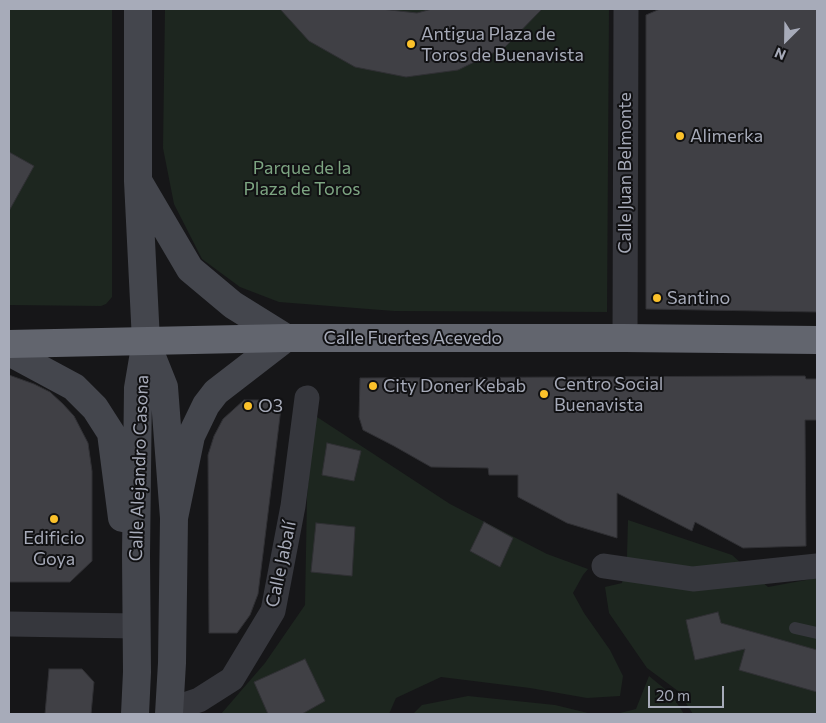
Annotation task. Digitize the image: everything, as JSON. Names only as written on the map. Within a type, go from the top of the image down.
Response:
[{"type":"highway","name":"Calle Fuertes Acevedo","points":[[9,344],[286,338],[817,340]]},
{"type":"main road","points":[[138,9],[138,181],[146,341]]},
{"type":"main road","points":[[138,181],[190,269],[233,305],[286,338]]},
{"type":"main road","name":"Calle Alejandro Casona","points":[[174,518],[191,436],[206,405],[216,392],[286,338]]},
{"type":"main road","name":"Calle Alejandro Casona","points":[[146,341],[164,387],[174,518],[169,712]]},
{"type":"main road","name":"Calle Alejandro Casona","points":[[135,714],[138,672],[136,555],[138,388],[146,341]]},
{"type":"main road","name":"Calle Alejandro Casona","points":[[9,352],[74,387],[95,408],[111,433],[137,626]]},
{"type":"street","name":"Calle Juan Belmonte","points":[[625,338],[626,9]]},
{"type":"street","name":"Calle Jabalí","points":[[169,712],[199,700],[232,678],[273,611],[293,506],[307,398]]},
{"type":"street","points":[[604,566],[693,579],[817,566]]},
{"type":"street","points":[[9,624],[137,626]]},
{"type":"lane","points":[[795,628],[817,633]]},
{"type":"green space","points":[[9,9],[112,9],[112,297],[106,304],[101,306],[9,305]]},
{"type":"green space","name":"Parque de la Plaza de Toros","points":[[165,9],[609,9],[607,312],[394,311],[279,302],[240,287],[202,259],[174,204],[163,148]]},
{"type":"green space","points":[[314,415],[450,504],[547,554],[588,569],[573,593],[584,613],[610,650],[623,676],[620,696],[587,698],[530,688],[441,677],[396,698],[389,714],[221,714],[265,663],[305,605],[307,497]]},
{"type":"green space","points":[[628,520],[732,555],[768,587],[817,578],[817,714],[693,714],[678,691],[647,668],[609,613],[605,587],[622,583],[627,556]]},
{"type":"green space","points":[[649,676],[671,694],[684,714],[616,714],[636,709]]},
{"type":"green space","points":[[468,696],[555,705],[592,714],[413,714],[422,705]]},
{"type":"building","name":"Antigua Plaza de Toros de Buenavista","points":[[280,9],[381,9],[417,13],[432,9],[542,9],[505,47],[458,70],[406,77],[355,67],[309,41]]},
{"type":"building","points":[[660,9],[817,9],[817,312],[646,309],[646,15]]},
{"type":"building","points":[[9,152],[34,166],[9,211]]},
{"type":"building","name":"Edificio Goya","points":[[9,375],[50,392],[74,416],[88,443],[92,471],[92,561],[70,582],[9,582]]},
{"type":"building","points":[[805,376],[806,379],[817,379],[817,420],[805,420],[806,546],[743,548],[695,522],[692,531],[617,493],[617,538],[567,523],[518,497],[518,475],[489,475],[488,468],[431,467],[363,430],[359,417],[360,378]]},
{"type":"building","points":[[244,400],[282,400],[258,594],[250,615],[237,633],[209,633],[208,455],[214,436],[223,419]]},
{"type":"building","points":[[327,443],[361,451],[354,481],[322,475]]},
{"type":"building","points":[[484,522],[513,538],[500,567],[470,551]]},
{"type":"building","points":[[316,523],[355,527],[352,576],[311,572]]},
{"type":"building","points":[[718,612],[721,623],[817,650],[817,692],[739,670],[745,649],[695,660],[686,620]]},
{"type":"building","points":[[305,659],[325,701],[302,714],[268,714],[254,682]]},
{"type":"building","points":[[49,669],[82,669],[94,682],[91,714],[45,714]]},
{"type":"place","name":"Antigua Plaza de Toros de Buenavista","points":[[411,44]]},
{"type":"place","name":"Alimerka","points":[[680,136]]},
{"type":"place","name":"Santino","points":[[657,298]]},
{"type":"place","name":"City Doner Kebab","points":[[373,386]]},
{"type":"place","name":"Centro Social Buenavista","points":[[544,394]]},
{"type":"place","name":"O3","points":[[248,406]]},
{"type":"place","name":"Edificio Goya","points":[[54,519]]}]
